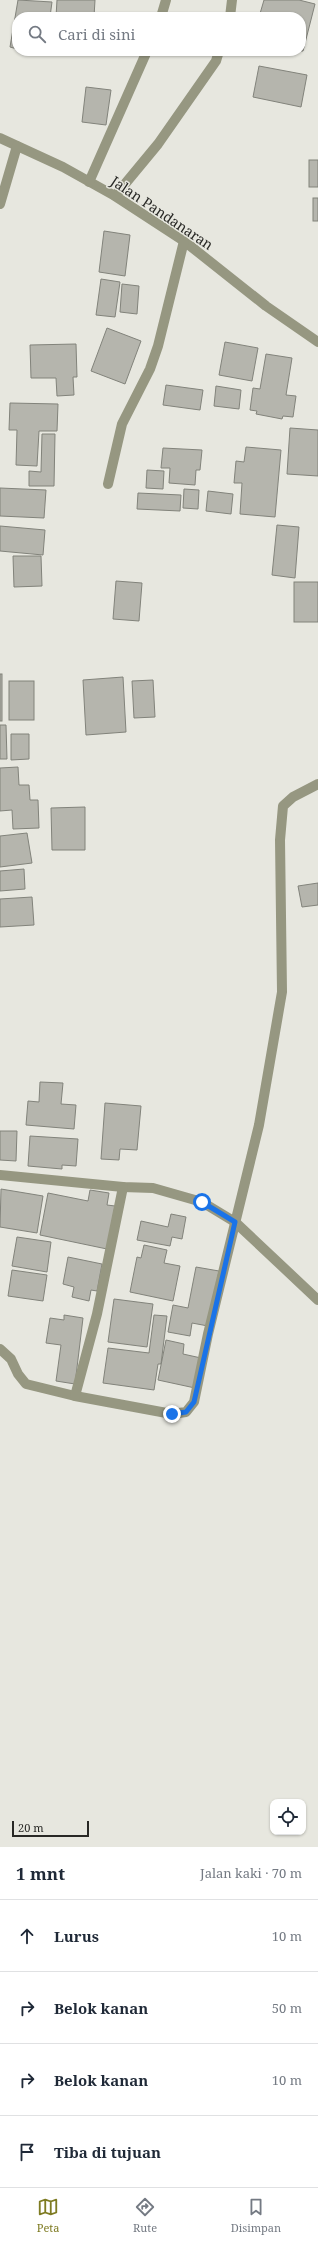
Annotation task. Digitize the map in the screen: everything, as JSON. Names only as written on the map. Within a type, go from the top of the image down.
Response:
[{"type":"street","points":[[162,12],[166,0]]},
{"type":"street","points":[[231,12],[232,0]]},
{"type":"street","points":[[90,182],[145,56]]},
{"type":"street","points":[[115,196],[167,131],[216,62],[218,56]]},
{"type":"street","name":"Jalan Pandanaran","points":[[0,138],[63,167],[115,196],[184,241],[266,306],[318,342]]},
{"type":"street","points":[[0,204],[17,146]]},
{"type":"street","points":[[108,484],[122,424],[150,369],[158,346],[184,241]]},
{"type":"street","points":[[0,1349],[11,1359],[18,1374],[26,1384],[75,1396],[172,1414],[186,1412],[194,1402],[235,1222],[259,1125],[282,992],[280,946],[282,868],[280,834],[283,806],[293,797],[318,784]]},
{"type":"street","points":[[0,1175],[123,1188],[153,1188],[202,1202],[235,1222],[318,1300]]},
{"type":"street","points":[[75,1396],[97,1314],[123,1188]]},
{"type":"building","points":[[18,0],[52,2],[51,12],[16,12]]},
{"type":"building","points":[[57,0],[95,0],[94,12],[56,12]]},
{"type":"building","points":[[264,0],[299,0],[315,4],[306,39],[306,12],[260,12]]},
{"type":"building","points":[[12,35],[12,48],[10,47]]},
{"type":"building","points":[[259,66],[307,75],[301,107],[253,97]]},
{"type":"building","points":[[86,87],[111,90],[106,125],[82,122]]},
{"type":"building","points":[[309,160],[318,160],[318,187],[309,187]]},
{"type":"building","points":[[313,198],[318,198],[318,221],[313,221]]},
{"type":"building","points":[[104,231],[130,235],[125,276],[99,272]]},
{"type":"building","points":[[101,279],[120,282],[115,317],[96,315]]},
{"type":"building","points":[[122,284],[139,286],[137,314],[120,312]]},
{"type":"building","points":[[107,328],[141,341],[125,384],[91,371]]},
{"type":"building","points":[[225,342],[258,348],[252,381],[219,375]]},
{"type":"building","points":[[76,344],[77,377],[73,377],[74,395],[57,396],[56,378],[31,378],[30,345]]},
{"type":"building","points":[[266,354],[292,358],[286,395],[296,396],[293,417],[283,416],[282,419],[256,414],[257,411],[250,410],[253,388],[260,389]]},
{"type":"building","points":[[166,385],[203,390],[200,410],[163,405]]},
{"type":"building","points":[[216,386],[241,390],[239,409],[214,406]]},
{"type":"building","points":[[10,403],[58,404],[57,431],[39,431],[37,466],[16,465],[17,430],[9,430]]},
{"type":"building","points":[[290,428],[318,430],[318,476],[287,474]]},
{"type":"building","points":[[42,434],[55,434],[54,486],[29,486],[29,471],[41,472]]},
{"type":"building","points":[[246,447],[281,450],[275,517],[240,514],[242,483],[234,483],[236,461],[244,462]]},
{"type":"building","points":[[163,448],[202,450],[200,470],[196,470],[195,485],[169,483],[170,468],[161,468]]},
{"type":"building","points":[[147,470],[164,471],[163,489],[146,488]]},
{"type":"building","points":[[0,488],[46,490],[44,518],[0,516]]},
{"type":"building","points":[[184,489],[199,490],[198,509],[183,508]]},
{"type":"building","points":[[208,491],[233,494],[231,514],[206,511]]},
{"type":"building","points":[[138,493],[181,495],[180,511],[137,509]]},
{"type":"building","points":[[277,525],[299,527],[295,578],[272,575]]},
{"type":"building","points":[[0,526],[45,530],[43,555],[0,551]]},
{"type":"building","points":[[13,556],[41,556],[42,586],[14,587]]},
{"type":"building","points":[[116,581],[142,583],[139,621],[113,619]]},
{"type":"building","points":[[294,582],[318,582],[318,622],[294,622]]},
{"type":"building","points":[[0,674],[2,674],[2,721],[0,721]]},
{"type":"building","points":[[123,677],[126,732],[86,735],[83,680]]},
{"type":"building","points":[[153,680],[155,717],[134,718],[132,681]]},
{"type":"building","points":[[9,681],[34,681],[34,720],[9,720]]},
{"type":"building","points":[[0,725],[6,725],[7,759],[0,759]]},
{"type":"building","points":[[11,734],[29,734],[29,759],[11,760]]},
{"type":"building","points":[[18,767],[19,785],[29,785],[30,800],[38,800],[39,828],[13,829],[12,810],[0,811],[0,768]]},
{"type":"building","points":[[85,807],[85,850],[52,850],[51,808]]},
{"type":"building","points":[[27,833],[32,863],[0,867],[0,836]]},
{"type":"building","points":[[24,869],[25,889],[0,891],[0,871]]},
{"type":"building","points":[[318,883],[318,905],[302,907],[298,886]]},
{"type":"building","points":[[32,897],[34,925],[0,927],[0,899]]},
{"type":"building","points":[[40,1082],[63,1083],[61,1104],[76,1105],[74,1129],[26,1125],[28,1101],[39,1102]]},
{"type":"building","points":[[105,1103],[141,1106],[137,1150],[120,1149],[119,1160],[101,1159]]},
{"type":"building","points":[[0,1131],[17,1131],[16,1161],[0,1160]]},
{"type":"building","points":[[30,1136],[78,1139],[76,1166],[62,1165],[62,1169],[28,1166]]},
{"type":"building","points":[[1,1189],[43,1196],[37,1233],[0,1227]]},
{"type":"building","points":[[90,1190],[109,1193],[107,1205],[115,1206],[107,1249],[40,1235],[48,1193],[88,1201]]},
{"type":"building","points":[[171,1214],[186,1217],[182,1239],[172,1237],[170,1246],[137,1240],[141,1221],[168,1227]]},
{"type":"building","points":[[17,1237],[51,1242],[47,1272],[12,1266]]},
{"type":"building","points":[[144,1245],[167,1250],[164,1263],[180,1266],[173,1301],[130,1292],[137,1257],[141,1258]]},
{"type":"building","points":[[68,1257],[102,1264],[97,1291],[91,1290],[89,1301],[72,1297],[74,1287],[63,1284]]},
{"type":"building","points":[[196,1267],[219,1271],[208,1326],[192,1323],[190,1336],[168,1332],[173,1305],[188,1308]]},
{"type":"building","points":[[12,1270],[47,1275],[43,1301],[8,1296]]},
{"type":"building","points":[[114,1299],[153,1304],[147,1347],[108,1342]]},
{"type":"building","points":[[64,1315],[83,1318],[75,1384],[56,1381],[61,1345],[46,1343],[50,1318],[64,1320]]},
{"type":"building","points":[[154,1315],[167,1316],[161,1364],[158,1364],[154,1390],[103,1383],[108,1348],[149,1353]]},
{"type":"building","points":[[166,1340],[184,1344],[183,1354],[201,1358],[195,1388],[158,1380]]},
{"type":"route","points":[[172,1414],[186,1412],[194,1402],[208,1334],[235,1222],[202,1202]]}]
